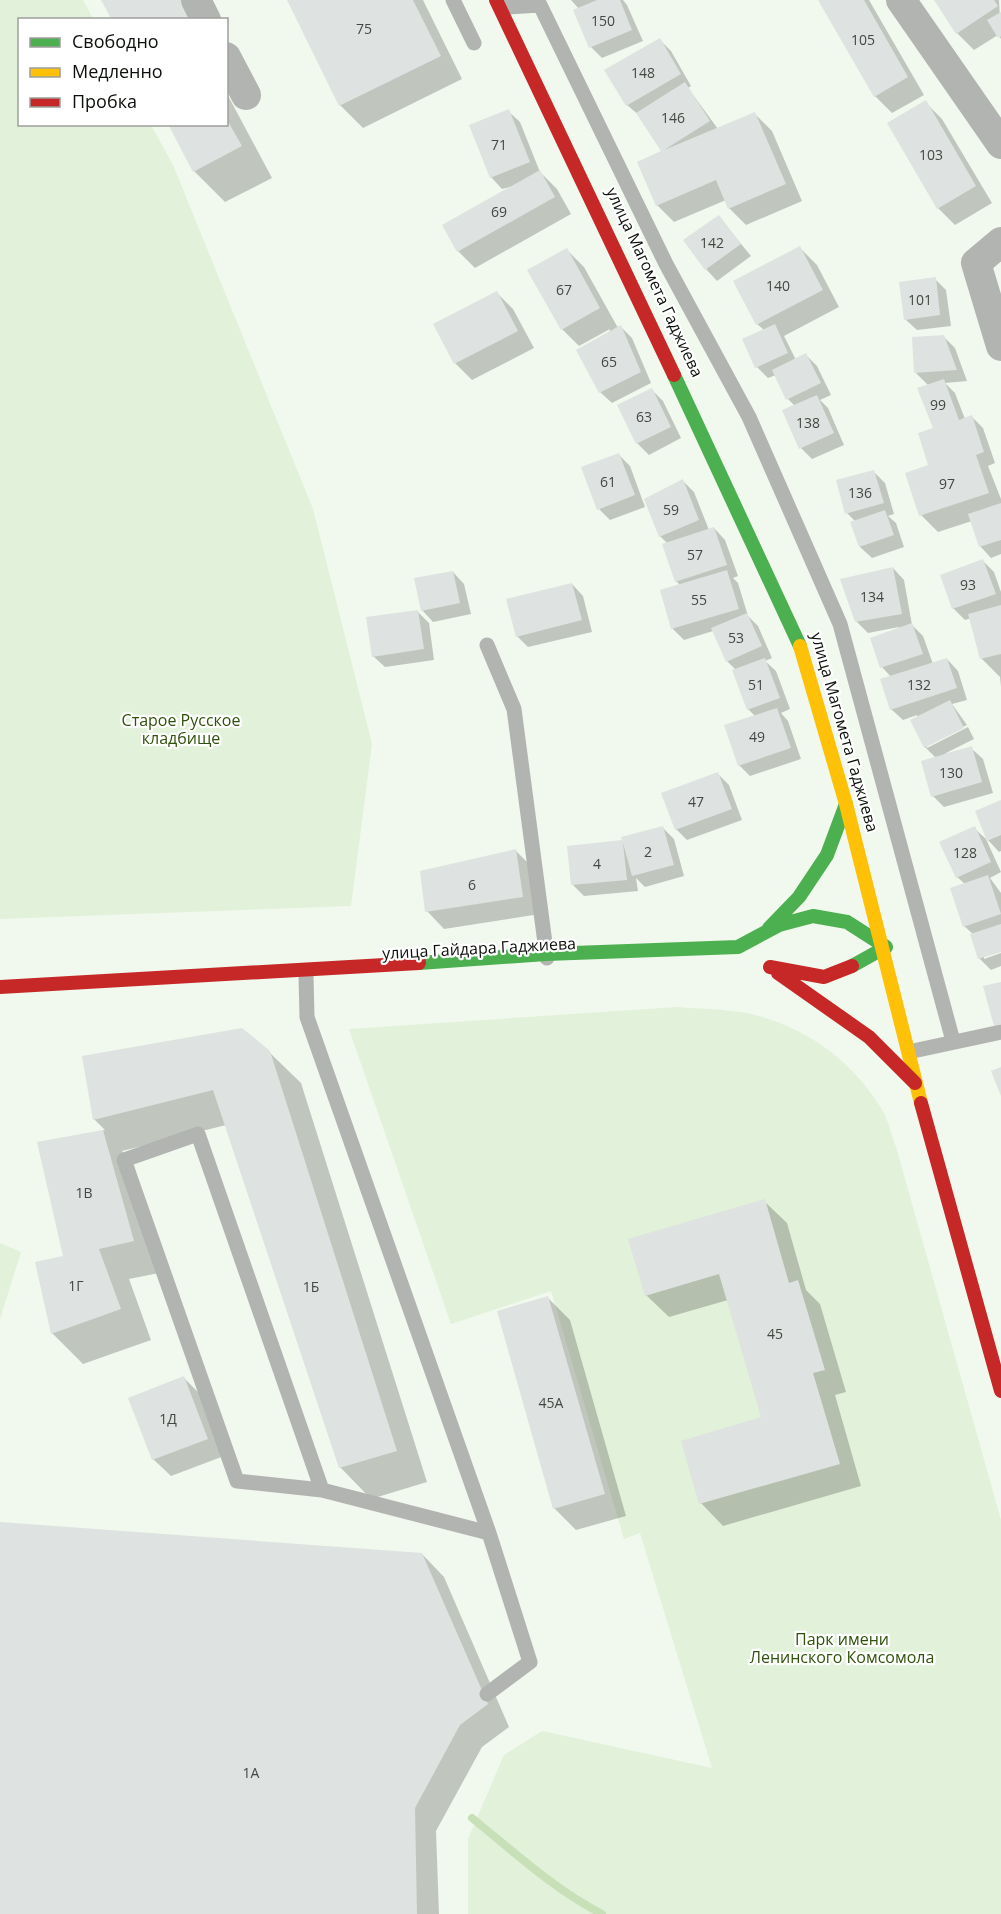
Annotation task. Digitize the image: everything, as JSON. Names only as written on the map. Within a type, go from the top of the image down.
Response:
[{"type":"main road","name":"улица Магомета Гаджиева","points":[[502,2],[801,648],[846,804],[934,1137],[1001,1375]]},
{"type":"main road","name":"улица Магомета Гаджиева","points":[[502,2],[622,249],[805,646],[849,800],[915,1083],[1001,1391]]},
{"type":"main road","points":[[846,804],[826,855],[798,897],[765,932],[754,958],[869,1037],[915,1083]]},
{"type":"main road","points":[[765,932],[802,918],[823,914],[841,917],[883,946]]},
{"type":"main road","name":"улица Гайдара Гаджиева","points":[[0,987],[547,957],[754,958],[824,976],[851,967],[883,946]]},
{"type":"main road","name":"улица Гайдара Гаджиева","points":[[0,993],[306,976],[547,957]]},
{"type":"street","points":[[196,0],[206,18]]},
{"type":"street","points":[[901,0],[1001,144]]},
{"type":"street","points":[[228,61],[246,95]]},
{"type":"street","points":[[1001,242],[976,263],[1001,346]]},
{"type":"lane","points":[[453,0],[474,43]]},
{"type":"lane","points":[[502,2],[540,5],[666,264],[749,417],[840,624],[953,1041]]},
{"type":"lane","points":[[487,645],[514,709],[547,957]]},
{"type":"lane","points":[[306,976],[307,1017],[489,1533],[530,1662],[487,1694]]},
{"type":"lane","points":[[913,1051],[1001,1032]]},
{"type":"lane","points":[[322,1490],[198,1134],[124,1160],[237,1481],[322,1490],[489,1533]]},
{"type":"green space","name":"Старое Русское кладбище","points":[[0,0],[83,0],[92,18],[18,18],[18,126],[152,126],[173,165],[313,509],[372,744],[351,906],[0,919]]},
{"type":"green space","name":"Парк имени Ленинского Комсомола","points":[[677,1007],[746,1013],[767,1018],[806,1035],[840,1059],[855,1074],[869,1090],[888,1122],[1001,1520],[1001,1914],[468,1914],[468,1839],[504,1755],[542,1731],[712,1768],[640,1533],[624,1539],[551,1291],[451,1324],[349,1029]]},
{"type":"green space","points":[[0,1243],[21,1252],[0,1319]]},
{"type":"building","points":[[101,0],[182,0],[192,18],[111,18]]},
{"type":"building","points":[[287,0],[413,0],[441,56],[339,106]]},
{"type":"building","points":[[597,0],[620,0],[632,30],[589,48],[573,10]]},
{"type":"building","points":[[818,0],[864,0],[908,77],[874,97]]},
{"type":"building","points":[[934,0],[994,0],[998,6],[956,34]]},
{"type":"building","points":[[1001,12],[1001,36],[998,38],[987,20]]},
{"type":"building","points":[[660,38],[681,74],[626,106],[604,70]]},
{"type":"building","points":[[685,82],[710,121],[664,150],[755,112],[786,184],[728,209],[716,180],[656,206],[637,162],[661,151],[636,113]]},
{"type":"building","points":[[926,100],[976,186],[937,209],[887,123]]},
{"type":"building","points":[[509,109],[530,162],[490,178],[469,125]]},
{"type":"building","points":[[228,122],[242,146],[193,172],[169,126],[228,126]]},
{"type":"building","points":[[540,170],[555,197],[457,252],[442,225]]},
{"type":"building","points":[[719,215],[741,244],[705,270],[683,240]]},
{"type":"building","points":[[800,246],[823,290],[756,325],[733,281]]},
{"type":"building","points":[[567,248],[600,308],[561,330],[527,270]]},
{"type":"building","points":[[936,277],[940,315],[904,320],[899,282]]},
{"type":"building","points":[[497,291],[518,331],[454,364],[433,324]]},
{"type":"building","points":[[775,324],[788,353],[755,368],[742,339]]},
{"type":"building","points":[[621,325],[641,372],[599,393],[576,350]]},
{"type":"building","points":[[944,335],[957,370],[914,373],[912,337]]},
{"type":"building","points":[[806,353],[821,383],[786,400],[772,370]]},
{"type":"building","points":[[944,379],[959,420],[972,415],[984,452],[976,455],[989,493],[919,516],[905,473],[928,465],[918,433],[933,428],[917,388]]},
{"type":"building","points":[[652,388],[671,427],[636,444],[617,405]]},
{"type":"building","points":[[817,395],[834,433],[799,449],[782,410]]},
{"type":"building","points":[[619,453],[635,495],[597,510],[581,467]]},
{"type":"building","points":[[874,470],[884,503],[845,514],[836,480]]},
{"type":"building","points":[[683,479],[699,520],[659,537],[644,499]]},
{"type":"building","points":[[1001,503],[1001,540],[979,547],[968,514]]},
{"type":"building","points":[[885,510],[894,535],[859,547],[850,522]]},
{"type":"building","points":[[714,527],[727,565],[675,582],[662,544]]},
{"type":"building","points":[[983,559],[996,594],[952,609],[940,575]]},
{"type":"building","points":[[893,567],[902,614],[855,622],[840,579]]},
{"type":"building","points":[[727,570],[739,609],[671,629],[660,590]]},
{"type":"building","points":[[453,571],[460,603],[421,611],[414,578]]},
{"type":"building","points":[[572,583],[582,620],[516,637],[506,599]]},
{"type":"building","points":[[1001,605],[1001,654],[980,659],[968,614]]},
{"type":"building","points":[[418,610],[424,649],[372,657],[366,617]]},
{"type":"building","points":[[747,613],[762,646],[726,662],[711,628]]},
{"type":"building","points":[[912,623],[923,654],[880,668],[870,638]]},
{"type":"building","points":[[765,658],[780,698],[747,710],[732,670]]},
{"type":"building","points":[[947,658],[957,688],[890,710],[880,679]]},
{"type":"building","points":[[950,700],[964,728],[924,748],[910,720]]},
{"type":"building","points":[[777,708],[791,748],[738,766],[724,725]]},
{"type":"building","points":[[972,746],[982,782],[931,797],[921,761]]},
{"type":"building","points":[[718,772],[732,809],[675,830],[661,793]]},
{"type":"building","points":[[1001,800],[1001,835],[987,841],[975,811]]},
{"type":"building","points":[[663,826],[674,865],[632,876],[623,843],[627,880],[571,885],[567,846],[622,840],[621,837]]},
{"type":"building","points":[[975,826],[991,862],[956,878],[939,842]]},
{"type":"building","points":[[516,849],[523,897],[425,912],[420,871]]},
{"type":"building","points":[[988,875],[1001,914],[963,927],[950,888]]},
{"type":"building","points":[[1001,924],[1001,952],[978,959],[970,934]]},
{"type":"building","points":[[1001,982],[1001,1024],[994,1026],[983,986]]},
{"type":"building","points":[[242,1028],[270,1051],[397,1451],[339,1468],[213,1090],[93,1120],[82,1056]]},
{"type":"building","points":[[1001,1067],[1001,1096],[991,1071]]},
{"type":"building","points":[[103,1130],[134,1241],[99,1249],[121,1309],[51,1334],[35,1262],[63,1256],[37,1142]]},
{"type":"building","points":[[765,1199],[789,1283],[798,1280],[825,1370],[813,1373],[840,1464],[699,1504],[681,1441],[761,1417],[719,1274],[645,1296],[628,1239]]},
{"type":"building","points":[[548,1296],[605,1494],[553,1509],[497,1311]]},
{"type":"building","points":[[184,1376],[208,1439],[152,1460],[128,1398]]},
{"type":"building","points":[[0,1522],[422,1553],[488,1704],[460,1725],[415,1808],[417,1914],[0,1914]]},
{"type":"waterway","points":[[472,1818],[551,1882],[602,1914]]},
{"type":"traffic: fast","points":[[674,375],[800,646]]},
{"type":"traffic: fast","points":[[769,928],[799,897],[827,855],[846,804]]},
{"type":"traffic: fast","points":[[419,963],[546,954],[738,947],[779,925],[813,916],[847,922],[886,947],[852,966]]},
{"type":"traffic: slow","points":[[800,646],[846,804],[921,1103]]},
{"type":"traffic: jam","points":[[496,0],[674,375]]},
{"type":"traffic: jam","points":[[0,987],[419,963]]},
{"type":"traffic: jam","points":[[770,967],[824,977],[852,966]]},
{"type":"traffic: jam","points":[[778,973],[869,1037],[915,1083]]},
{"type":"traffic: jam","points":[[921,1103],[1001,1391]]}]
